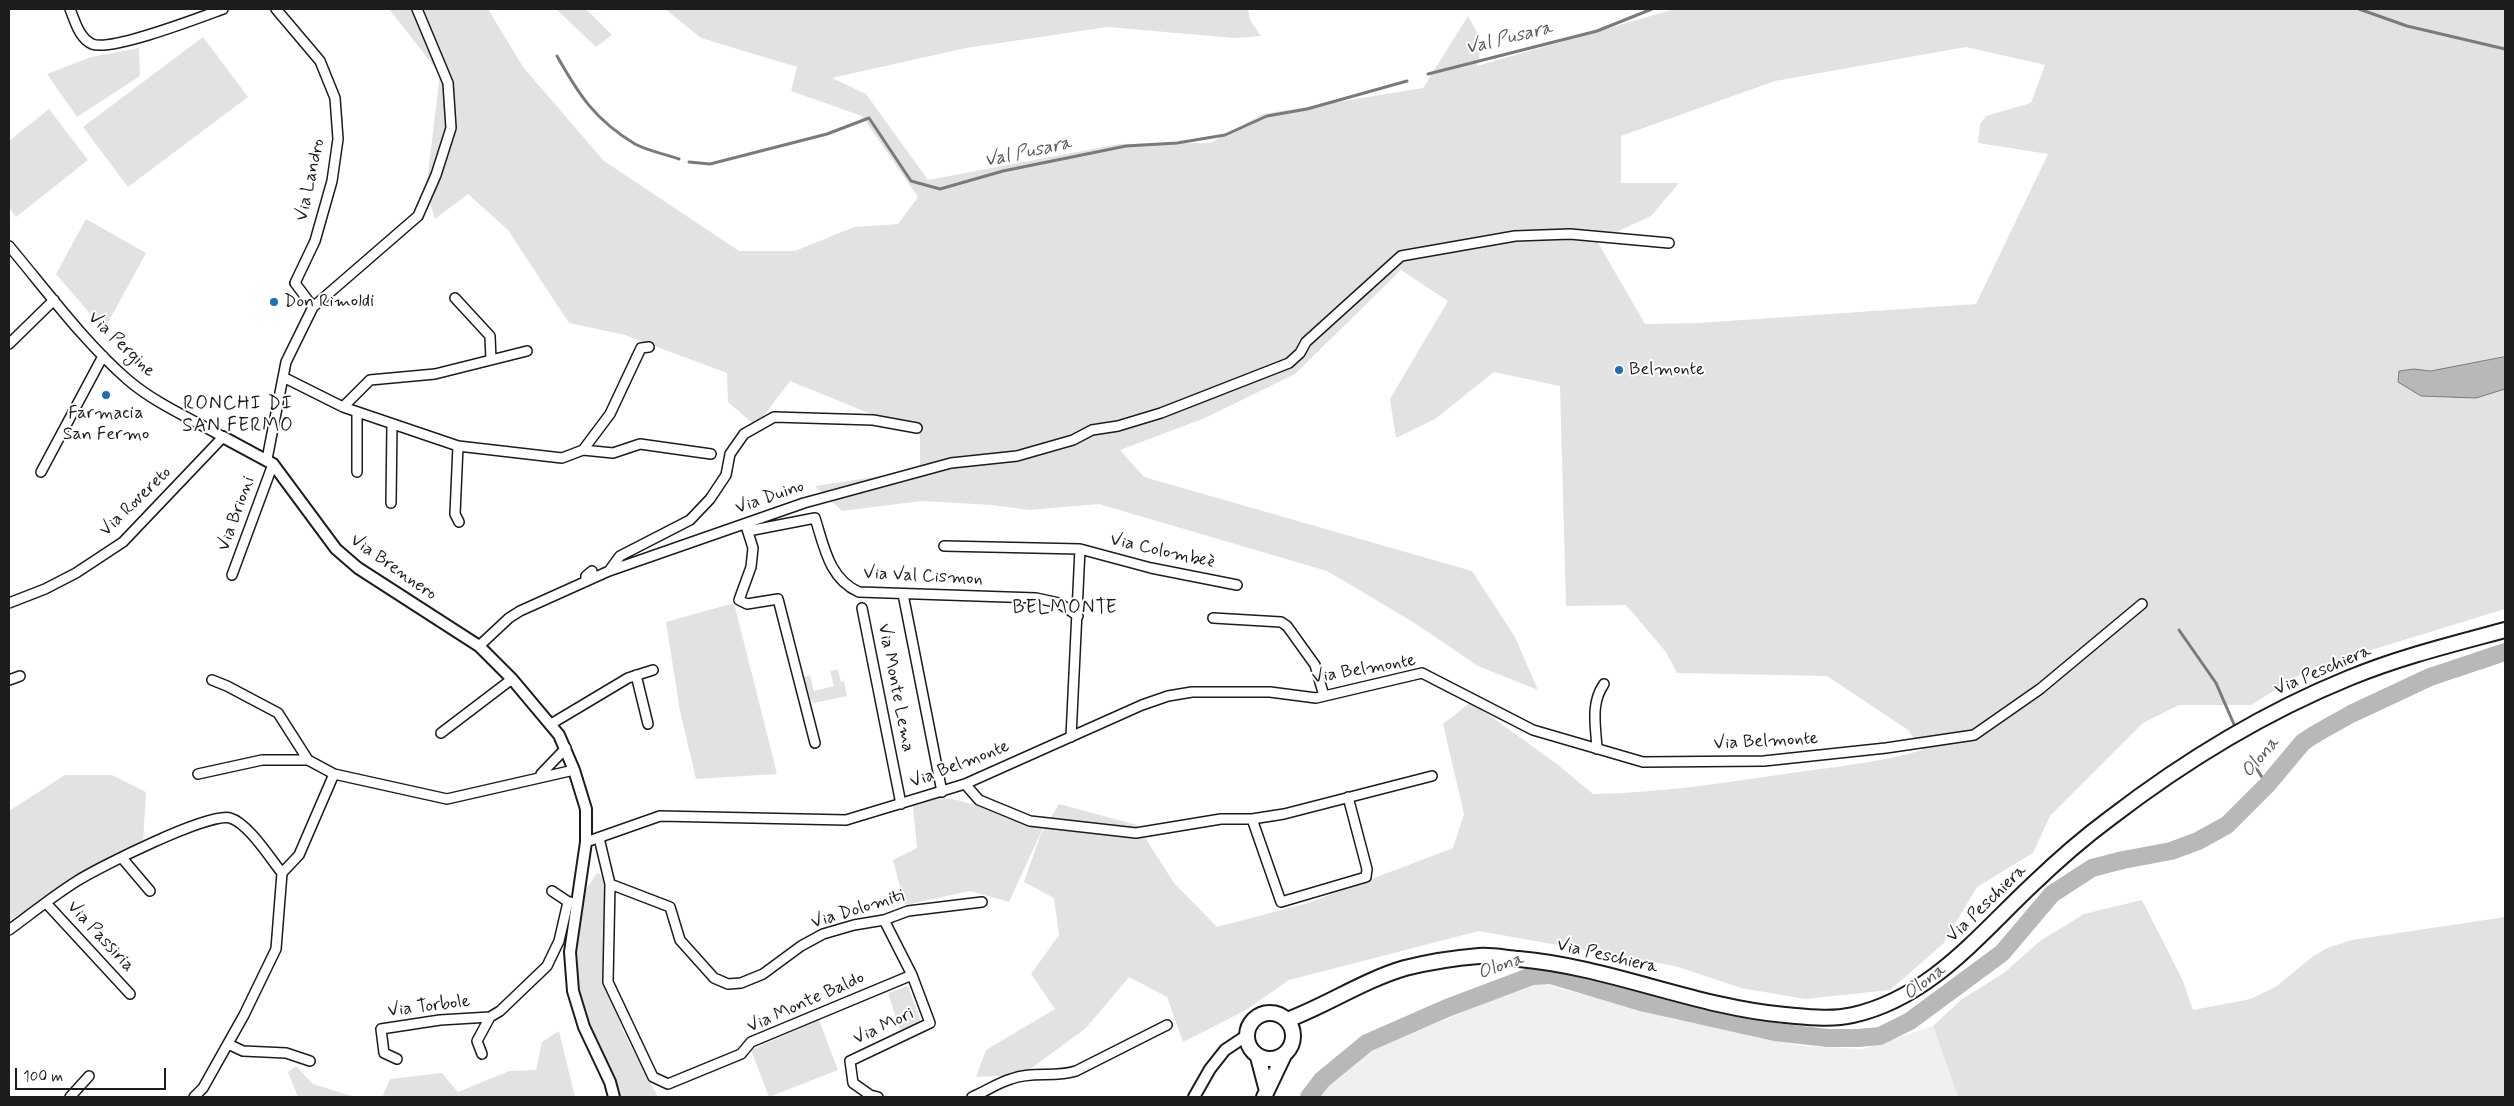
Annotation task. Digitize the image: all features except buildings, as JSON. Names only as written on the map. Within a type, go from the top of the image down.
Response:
[{"type":"main road","name":"Via Peschiera","points":[[1287,1020],[1311,1012],[1349,992],[1404,969],[1444,960],[1482,956],[1572,966],[1754,1012],[1820,1018],[1853,1015],[1895,1000],[1933,977],[1956,960],[2032,884],[2109,818],[2176,770],[2226,739],[2280,710],[2349,678],[2428,650],[2505,630]]},
{"type":"main road","name":"Via Peschiera","points":[[1265,1094],[1292,1043],[1293,1036],[1311,1012]]},
{"type":"main road","points":[[1247,1040],[1251,1023],[1262,1014],[1275,1013],[1287,1020],[1293,1036]]},
{"type":"main road","name":"Via Peschiera","points":[[1247,1040],[1258,1057],[1265,1094]]},
{"type":"main road","points":[[1258,1057],[1272,1060],[1284,1055]]},
{"type":"street","points":[[70,9],[81,36],[93,44],[110,45],[186,23],[223,9]]},
{"type":"street","name":"Via Landro","points":[[276,9],[297,31],[320,61],[335,98],[338,139],[332,181],[315,241],[295,283],[313,307]]},
{"type":"street","points":[[313,307],[418,216],[436,175],[451,128],[448,83],[417,9]]},
{"type":"street","name":"Via Duino","points":[[479,646],[508,618],[609,571],[747,527],[804,503],[951,463],[1016,456],[1073,440],[1092,430],[1118,426],[1161,413],[1289,363],[1300,353],[1306,342],[1400,256],[1515,236],[1570,234],[1669,243]]},
{"type":"street","name":"Via Pergine","points":[[9,246],[103,356],[129,381],[163,404],[223,436]]},
{"type":"street","points":[[455,298],[490,336],[491,360]]},
{"type":"street","points":[[9,344],[54,300]]},
{"type":"street","name":"Via Brioni","points":[[232,575],[270,462],[286,362],[313,307]]},
{"type":"street","points":[[583,450],[610,414],[641,348],[649,348]]},
{"type":"street","points":[[344,407],[370,380],[436,374],[527,351]]},
{"type":"street","points":[[41,472],[103,356]]},
{"type":"street","points":[[283,377],[344,407],[458,446],[562,458],[583,450],[613,453],[640,444],[711,454]]},
{"type":"street","points":[[357,412],[357,472]]},
{"type":"street","points":[[609,571],[620,556],[690,520],[710,499],[726,475],[730,454],[744,434],[774,417],[873,420],[917,428]]},
{"type":"street","points":[[391,503],[392,424]]},
{"type":"street","name":"Via Brennero","points":[[223,436],[270,462],[336,550],[358,568],[479,646],[512,679],[550,724],[566,748],[586,809],[586,842],[572,903],[570,952],[573,991],[584,1027],[610,1082],[614,1097]]},
{"type":"street","name":"Via Rovereto","points":[[9,603],[45,589],[123,542],[223,436]]},
{"type":"street","points":[[458,446],[455,514],[459,522]]},
{"type":"street","name":"Via Val Cismon","points":[[747,527],[815,518],[836,576],[850,588],[859,592],[1036,598],[1059,603],[1078,616]]},
{"type":"street","points":[[747,527],[753,548],[752,558],[739,600],[747,604],[778,599],[815,742]]},
{"type":"street","name":"Via Colombeè","points":[[944,546],[1080,549],[1151,568],[1237,585]]},
{"type":"street","points":[[1071,737],[1080,549]]},
{"type":"street","points":[[586,581],[586,576],[592,571]]},
{"type":"street","points":[[508,618],[524,602],[547,592]]},
{"type":"street","points":[[903,594],[942,792]]},
{"type":"street","name":"Via Belmonte","points":[[586,842],[660,816],[846,820],[965,784],[1142,705],[1168,696],[1192,692],[1270,692],[1316,698],[1422,673],[1533,730],[1642,762],[1764,761],[1886,748],[1974,735],[2040,689],[2142,604]]},
{"type":"street","name":"Via Monte Lema","points":[[862,608],[901,804]]},
{"type":"street","points":[[1214,618],[1281,622],[1287,626],[1315,665],[1324,696]]},
{"type":"street","points":[[550,724],[628,678],[652,670]]},
{"type":"street","points":[[636,675],[648,724]]},
{"type":"street","points":[[9,680],[20,676]]},
{"type":"street","points":[[441,733],[512,679]]},
{"type":"street","points":[[212,680],[228,686],[278,713],[308,760]]},
{"type":"street","points":[[1597,749],[1596,695],[1604,684]]},
{"type":"street","points":[[537,777],[547,770],[566,748]]},
{"type":"street","points":[[198,774],[262,760],[308,760],[334,774],[440,799],[574,770]]},
{"type":"street","points":[[194,1097],[203,1088],[228,1044],[276,948],[282,873],[299,855],[334,774]]},
{"type":"street","points":[[965,784],[979,800],[1030,822],[1136,833],[1221,818],[1252,819],[1432,776]]},
{"type":"street","points":[[1252,819],[1281,902],[1366,877],[1368,869],[1348,797]]},
{"type":"street","name":"Via Passiria","points":[[9,930],[78,881],[147,846],[216,817],[229,817],[239,822],[282,873]]},
{"type":"street","points":[[599,838],[610,884]]},
{"type":"street","points":[[122,858],[150,890]]},
{"type":"street","name":"Via Dolomiti","points":[[610,884],[670,907],[680,940],[714,978],[728,984],[741,983],[763,974],[801,946],[823,934],[854,925],[884,920],[908,911],[982,902]]},
{"type":"street","name":"Via Monte Baldo","points":[[610,884],[608,982],[652,1076],[668,1084],[741,1054],[751,1042],[912,975]]},
{"type":"street","points":[[552,891],[572,903]]},
{"type":"street","name":"Via Passiria","points":[[46,903],[130,994]]},
{"type":"street","name":"Via Torbole","points":[[397,1059],[384,1053],[381,1029],[440,1020],[490,1017],[500,1011],[547,966],[556,948],[572,903]]},
{"type":"street","name":"Via Mori","points":[[878,1097],[870,1095],[853,1083],[850,1061],[930,1023],[912,975],[884,920]]},
{"type":"street","name":"Via Torbole","points":[[482,1054],[476,1041],[490,1017]]},
{"type":"street","points":[[972,1097],[1011,1078],[1062,1076],[1076,1071],[1167,1025]]},
{"type":"street","points":[[1194,1097],[1210,1069],[1224,1050],[1247,1040]]},
{"type":"street","points":[[228,1044],[243,1051],[286,1053],[310,1061]]},
{"type":"street","points":[[70,1097],[88,1076]]},
{"type":"shaded area","points":[[389,9],[488,9],[523,67],[604,161],[739,251],[795,251],[854,227],[898,224],[918,197],[862,116],[791,91],[797,67],[701,38],[665,9],[1248,9],[1250,20],[1261,36],[1234,38],[1108,27],[966,48],[832,78],[866,94],[928,180],[1119,144],[1210,143],[1263,114],[1423,88],[1468,16],[1482,42],[1477,66],[1675,9],[2505,9],[2505,609],[2309,669],[2251,705],[2179,705],[2143,723],[2050,816],[2033,853],[1977,887],[1943,944],[1890,990],[1805,999],[1741,988],[1675,966],[1479,931],[1289,980],[1246,1010],[1183,1042],[1167,997],[1129,977],[1086,1028],[1022,1075],[976,1077],[986,1050],[1055,1009],[1031,974],[1059,935],[1054,898],[1024,882],[1040,836],[1059,804],[1137,825],[1174,883],[1217,927],[1308,903],[1453,848],[1464,814],[1443,724],[1471,702],[1557,764],[1593,794],[1645,792],[1721,783],[1861,763],[1922,750],[1908,730],[1827,676],[1677,673],[1666,652],[1626,605],[1566,606],[1560,386],[1494,372],[1435,419],[1396,438],[1390,399],[1448,301],[1401,270],[1295,374],[1205,418],[1120,450],[1144,477],[1472,571],[1515,637],[1538,690],[1478,666],[1413,622],[1327,571],[1099,504],[1029,510],[992,505],[922,501],[842,511],[815,486],[920,470],[920,425],[871,414],[790,381],[756,426],[728,402],[727,373],[625,335],[569,323],[508,230],[468,194],[435,219],[426,190],[440,74]],"holes":[[[1966,47],[2045,65],[2031,103],[1986,116],[1980,124],[1978,143],[2048,154],[1976,304],[1699,323],[1645,324],[1597,241],[1651,216],[1679,183],[1621,183],[1621,136],[1775,81]]]},
{"type":"shaded area","points":[[556,9],[586,9],[612,35],[596,47]]},
{"type":"shaded area","points":[[203,37],[248,97],[128,187],[83,127]]},
{"type":"shaded area","points":[[139,48],[140,76],[77,117],[47,74],[91,57]]},
{"type":"shaded area","points":[[49,109],[88,160],[16,217],[9,207],[9,141]]},
{"type":"shaded area","points":[[86,219],[146,253],[104,330],[56,274]]},
{"type":"shaded area","points":[[2505,357],[2505,389],[2476,398],[2421,396],[2398,382],[2399,371],[2414,369],[2430,371]]},
{"type":"shaded area","points":[[734,603],[777,774],[696,779],[680,711],[666,622]]},
{"type":"shaded area","points":[[838,670],[841,682],[844,681],[847,696],[814,703],[811,701],[804,677],[810,675],[814,691],[834,686],[830,671]]},
{"type":"shaded area","points":[[65,775],[112,775],[146,792],[143,842],[74,879],[9,921],[9,811]]},
{"type":"shaded area","points":[[937,798],[964,802],[1029,826],[1043,828],[1009,902],[970,891],[905,905],[893,860],[917,848],[913,806]]},
{"type":"shaded area","points":[[597,873],[600,874],[606,887],[604,983],[625,1035],[658,1097],[619,1097],[589,1027],[578,991],[576,950],[585,891]]},
{"type":"shaded area","points":[[2142,900],[2183,981],[2193,1010],[2251,999],[2277,986],[2312,957],[2327,948],[2352,940],[2505,917],[2505,1097],[1958,1097],[1933,1026],[1962,999],[2004,973],[2040,941],[2084,914]]},
{"type":"shaded area","points":[[1540,983],[1674,1019],[1803,1046],[1863,1049],[1933,1026],[1958,1097],[1317,1097],[1332,1078],[1375,1048],[1529,985]]},
{"type":"shaded area","points":[[908,986],[921,1022],[900,1030],[888,993]]},
{"type":"shaded area","points":[[819,1020],[838,1070],[769,1097],[751,1050]]},
{"type":"shaded area","points":[[559,1031],[575,1097],[382,1097],[390,1079],[442,1073],[458,1092],[509,1071],[536,1070],[542,1042]]},
{"type":"shaded area","points":[[296,1066],[313,1084],[355,1097],[298,1097],[288,1072]]},
{"type":"waterway","name":"Val Pusara","points":[[1428,74],[1597,31],[1652,9]]},
{"type":"waterway","name":"Val Pusara","points":[[2359,9],[2407,26],[2505,49]]},
{"type":"waterway","name":"Val Pusara","points":[[557,56],[589,106],[609,126],[635,144],[679,159]]},
{"type":"waterway","name":"Val Pusara","points":[[689,162],[710,164],[827,134],[869,118],[911,181],[940,189],[1003,171],[1126,146],[1177,143],[1225,135],[1267,116],[1307,109],[1407,81]]},
{"type":"waterway","points":[[2179,630],[2216,683],[2236,729]]},
{"type":"waterway","name":"Olona","points":[[1309,1097],[1322,1080],[1367,1043],[1447,1008],[1532,976],[1551,975],[1645,1003],[1775,1032],[1828,1038],[1880,1036],[1910,1021],[2002,953],[2052,894],[2092,868],[2171,851],[2198,841],[2227,825],[2267,785],[2303,742],[2317,733],[2351,714],[2430,677],[2505,652]]},
{"type":"waterway","points":[[2251,760],[2267,785]]},
{"type":"place","name":"Don Rimoldi","points":[[274,302]]},
{"type":"place","name":"Belmonte","points":[[1619,370]]},
{"type":"place","name":"Farmacia San Fermo","points":[[106,395]]},
{"type":"district","name":"RONCHI DI SAN FERMO","points":[[238,416]]},
{"type":"district","name":"BELMONTE","points":[[1065,609]]}]
